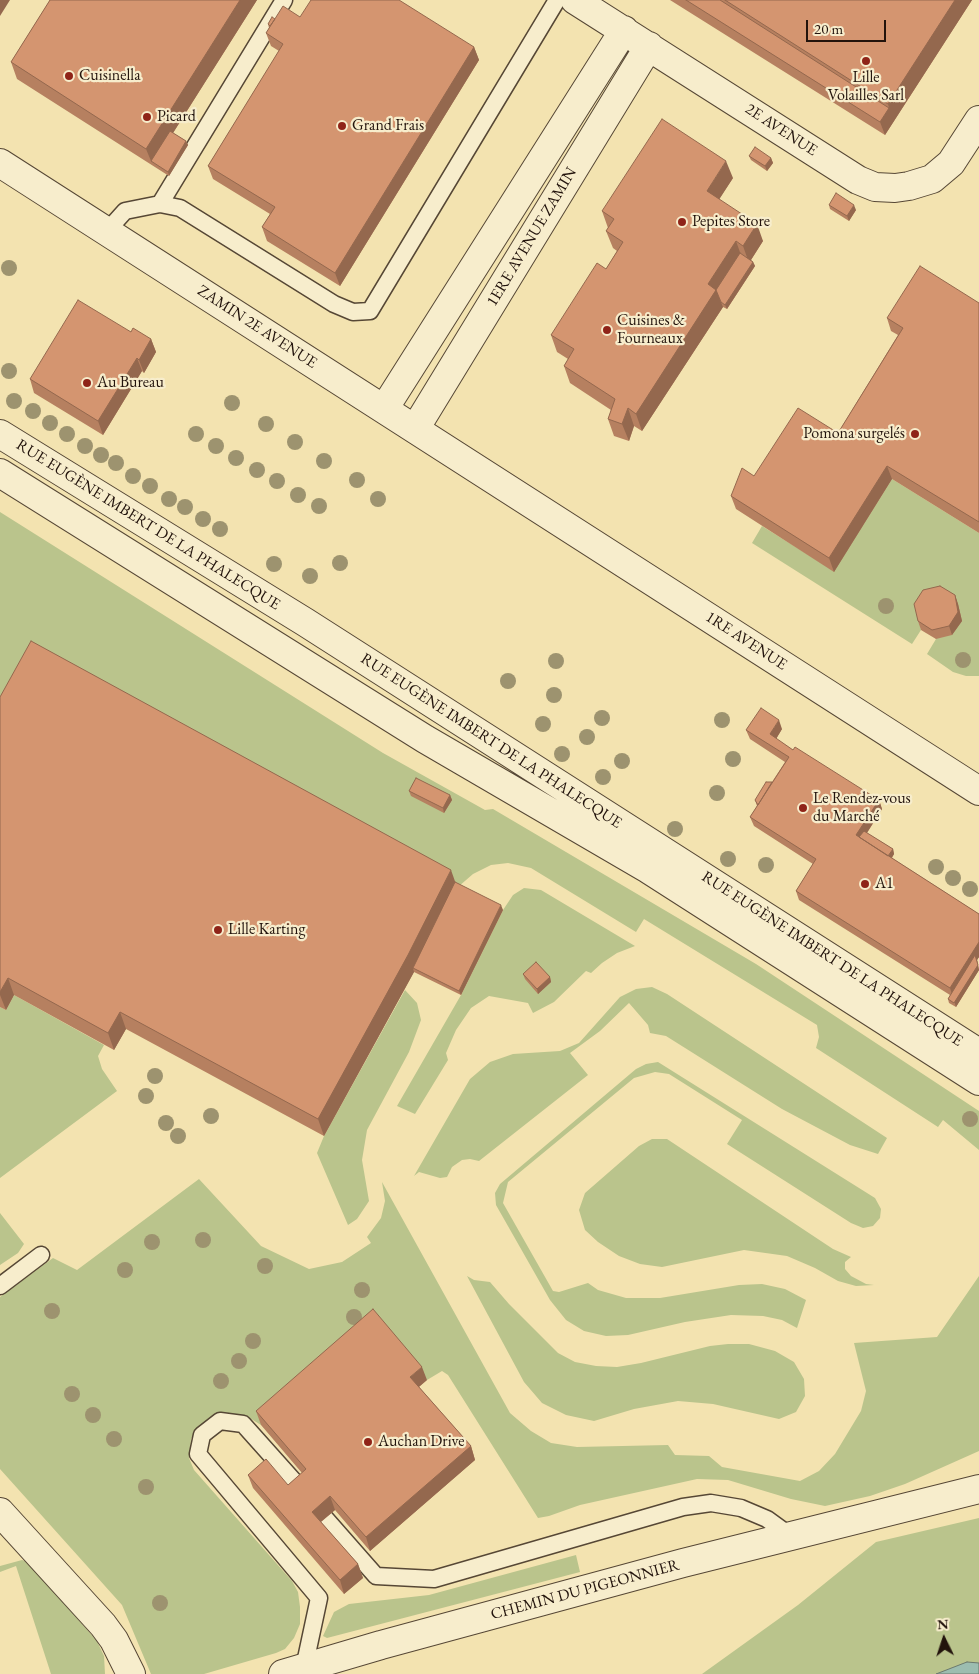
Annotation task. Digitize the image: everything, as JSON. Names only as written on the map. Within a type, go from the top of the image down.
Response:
[{"type":"street","name":"2E AVENUE","points":[[575,0],[858,180],[874,187],[895,188],[932,179],[951,163],[979,120]]},
{"type":"street","name":"1ERE AVENUE ZAMIN","points":[[384,409],[624,30]]},
{"type":"street","name":"1ERE AVENUE ZAMIN","points":[[415,429],[649,46]]},
{"type":"street","name":"ZAMIN 2E AVENUE","points":[[0,162],[513,492]]},
{"type":"street","name":"RUE EUGÈNE IMBERT DE LA PHALECQUE","points":[[0,434],[305,622],[979,1053]]},
{"type":"street","name":"RUE EUGÈNE IMBERT DE LA PHALECQUE","points":[[0,473],[417,734],[648,869],[979,1081]]},
{"type":"street","name":"1RE AVENUE","points":[[513,492],[976,782]]},
{"type":"street","name":"CHEMIN DU PIGEONNIER","points":[[887,1511],[944,1490],[979,1474]]},
{"type":"street","name":"CHEMIN DU PIGEONNIER","points":[[294,1671],[381,1644],[789,1535],[979,1489]]},
{"type":"street","points":[[0,1512],[103,1625],[114,1640],[122,1667]]},
{"type":"lane","points":[[160,204],[284,0]]},
{"type":"lane","points":[[107,231],[125,211],[160,204],[180,208],[334,304],[353,312],[370,311],[557,0]]},
{"type":"lane","points":[[0,1286],[42,1255]]},
{"type":"lane","points":[[294,1671],[320,1598],[198,1454],[202,1435],[220,1421],[243,1424],[302,1490]]},
{"type":"lane","points":[[325,1518],[376,1576],[434,1579],[683,1507],[711,1503],[742,1508],[767,1518],[789,1535]]},
{"type":"green space","points":[[892,479],[979,533],[979,676],[966,676],[953,672],[927,654],[936,639],[918,613],[921,630],[912,644],[752,543],[762,526],[834,571]]},
{"type":"green space","points":[[0,512],[383,753],[485,810],[493,809],[756,964],[979,1111],[979,1150],[943,1120],[938,1127],[816,1048],[819,1037],[817,1025],[644,919],[636,932],[531,868],[508,863],[491,865],[473,874],[458,887],[0,725]]},
{"type":"green space","points":[[524,888],[541,890],[635,946],[617,953],[591,973],[586,971],[554,1002],[533,1013],[528,1003],[489,996],[471,1008],[456,1030],[446,1053],[448,1060],[415,1114],[397,1106],[461,995],[503,910],[513,895]]},
{"type":"green space","points":[[652,987],[667,994],[887,1138],[878,1154],[850,1145],[782,1109],[666,1036],[650,1033],[648,1025],[629,1003],[600,1031],[570,1053],[588,1075],[479,1161],[462,1160],[452,1167],[447,1177],[440,1178],[419,1172],[414,1176],[470,1079],[490,1062],[513,1054],[560,1051],[579,1043],[620,997],[636,989]]},
{"type":"green space","points":[[405,990],[417,1003],[421,1020],[409,1052],[367,1130],[362,1160],[369,1201],[357,1219],[348,1225],[317,1153],[324,1136]]},
{"type":"green space","points":[[14,995],[104,1045],[98,1056],[102,1069],[117,1091],[0,1178],[0,1007],[6,1010]]},
{"type":"green space","points":[[658,1062],[875,1198],[881,1209],[880,1218],[873,1226],[863,1228],[851,1223],[727,1144],[742,1120],[669,1074],[655,1072],[634,1078],[508,1182],[503,1203],[553,1291],[559,1292],[588,1283],[598,1290],[626,1298],[660,1298],[739,1285],[762,1284],[785,1289],[806,1300],[797,1328],[782,1320],[763,1316],[731,1315],[685,1322],[628,1335],[606,1336],[584,1331],[566,1320],[550,1300],[496,1205],[495,1193],[500,1184],[636,1069],[646,1064]]},
{"type":"green space","points":[[652,1139],[667,1139],[833,1249],[851,1257],[845,1262],[845,1269],[851,1276],[866,1284],[874,1285],[856,1286],[838,1281],[815,1268],[787,1256],[744,1250],[662,1267],[640,1264],[619,1256],[598,1242],[585,1230],[579,1210],[585,1193],[639,1146]]},
{"type":"green space","points":[[199,1179],[261,1246],[309,1269],[342,1262],[371,1243],[367,1237],[381,1218],[385,1201],[382,1182],[510,1413],[531,1431],[551,1443],[577,1447],[668,1445],[675,1455],[709,1456],[722,1467],[800,1481],[819,1471],[835,1454],[861,1411],[866,1391],[854,1343],[937,1337],[979,1276],[979,1451],[905,1484],[870,1496],[825,1506],[791,1499],[728,1480],[697,1479],[580,1505],[538,1518],[448,1375],[442,1371],[427,1380],[378,1323],[261,1425],[248,1417],[235,1415],[212,1417],[199,1426],[191,1439],[189,1458],[194,1470],[292,1581],[298,1592],[300,1624],[294,1638],[285,1649],[276,1653],[204,1674],[151,1674],[122,1605],[0,1469],[0,1297],[53,1258],[77,1270]]},
{"type":"green space","points":[[0,1213],[24,1244],[18,1253],[0,1265]]},
{"type":"green space","points":[[467,1276],[474,1280],[490,1282],[558,1353],[575,1362],[617,1367],[710,1346],[749,1344],[775,1351],[794,1362],[804,1379],[805,1396],[796,1412],[779,1419],[713,1404],[678,1401],[634,1409],[594,1421],[566,1415],[542,1403],[524,1382]]},
{"type":"green space","points":[[979,1518],[979,1674],[702,1674],[798,1605],[876,1542]]},
{"type":"green space","points":[[576,1555],[580,1572],[327,1638],[323,1636],[334,1612],[349,1604],[429,1595]]},
{"type":"green space","points":[[22,1560],[28,1562],[97,1641],[104,1656],[105,1674],[51,1674],[16,1566],[0,1572],[0,1566]]},
{"type":"shaded area","points":[[967,1662],[979,1663],[979,1674],[936,1674]]},
{"type":"building","points":[[50,0],[240,0],[146,149],[11,62]]},
{"type":"building","name":"Grand Frais","points":[[311,0],[399,0],[474,47],[335,273],[262,227],[275,207],[208,166],[283,44],[266,33],[283,6],[300,17]]},
{"type":"building","points":[[686,0],[720,0],[889,108],[880,122]]},
{"type":"building","name":"Lille Volailles Sarl","points":[[725,0],[955,0],[888,104]]},
{"type":"building","points":[[272,17],[275,19],[270,26],[268,24]]},
{"type":"building","points":[[662,119],[726,161],[707,191],[757,224],[743,246],[736,241],[708,284],[716,290],[636,414],[628,408],[622,424],[608,419],[615,399],[564,366],[574,349],[551,335],[597,263],[606,269],[623,242],[606,231],[614,219],[602,211]]},
{"type":"building","points":[[170,131],[186,141],[168,172],[151,161]]},
{"type":"building","points":[[755,147],[771,158],[765,166],[749,156]]},
{"type":"building","points":[[836,193],[854,205],[847,216],[829,205]]},
{"type":"building","points":[[740,253],[753,262],[725,305],[721,302],[716,290]]},
{"type":"building","name":"Pomona surgelés","points":[[920,266],[979,303],[979,522],[887,466],[829,558],[731,496],[742,468],[754,476],[798,408],[838,433],[903,328],[887,318]]},
{"type":"building","name":"Au Bureau","points":[[78,300],[131,332],[133,328],[151,339],[98,421],[30,379]]},
{"type":"building","points":[[940,586],[955,595],[958,612],[949,626],[932,630],[918,621],[914,604],[923,590]]},
{"type":"building","name":"Lille Karting","points":[[31,641],[451,870],[408,955],[318,1119],[120,1012],[108,1033],[8,978],[0,992],[0,697]]},
{"type":"building","name":"A1","points":[[761,708],[779,720],[770,734],[793,750],[795,747],[879,800],[856,835],[979,914],[979,942],[950,988],[796,891],[816,859],[750,817],[789,757],[746,730]]},
{"type":"building","points":[[416,778],[450,795],[443,808],[409,791]]},
{"type":"building","points":[[766,782],[772,782],[758,805],[755,800]]},
{"type":"building","points":[[864,831],[893,849],[888,856],[859,837]]},
{"type":"building","points":[[455,882],[501,905],[459,991],[413,968]]},
{"type":"building","points":[[975,955],[978,965],[954,1003],[948,999]]},
{"type":"building","points":[[536,962],[550,977],[537,989],[523,974]]},
{"type":"building","name":"Auchan Drive","points":[[373,1309],[422,1367],[410,1377],[471,1446],[366,1537],[330,1496],[312,1512],[358,1564],[340,1580],[248,1475],[266,1459],[288,1485],[306,1469],[256,1411]]},
{"type":"place","name":"Lille Volailles Sarl","points":[[866,61]]},
{"type":"place","name":"Cuisinella","points":[[69,76]]},
{"type":"place","name":"Picard","points":[[147,117]]},
{"type":"place","name":"Grand Frais","points":[[342,126]]},
{"type":"place","name":"Pepites Store","points":[[682,222]]},
{"type":"place","name":"Cuisines & Fourneaux","points":[[607,330]]},
{"type":"place","name":"Au Bureau","points":[[87,383]]},
{"type":"place","name":"Pomona surgelés","points":[[915,434]]},
{"type":"place","name":"Le Rendez-vous du Marché","points":[[803,808]]},
{"type":"place","name":"A1","points":[[865,884]]},
{"type":"place","name":"Lille Karting","points":[[218,930]]},
{"type":"place","name":"Auchan Drive","points":[[368,1442]]}]
